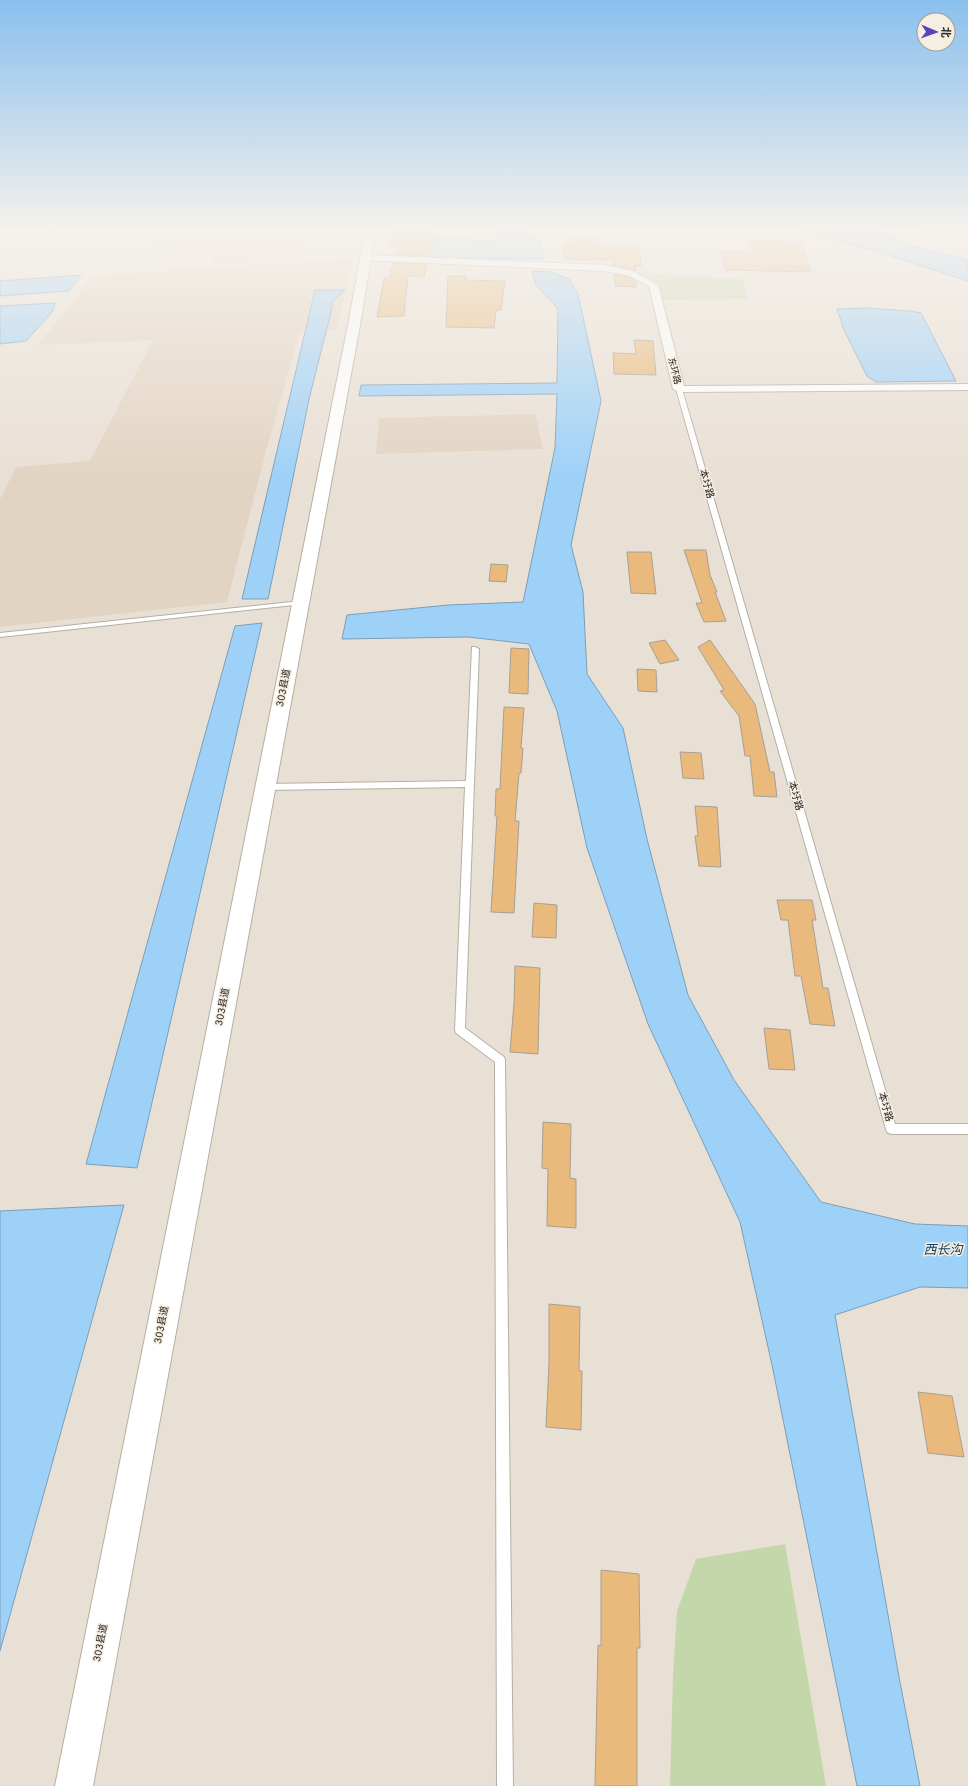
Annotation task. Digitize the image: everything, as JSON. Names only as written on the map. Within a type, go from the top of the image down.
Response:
[{"type":"main road","name":"303县道","points":[[74,1786],[356,310]]},
{"type":"street","name":"东环路","points":[[659,310],[679,389],[968,387]]},
{"type":"lane","name":"本圩路","points":[[679,389],[891,1128],[968,1129]]},
{"type":"lane","points":[[0,635],[300,603]]},
{"type":"lane","points":[[475,649],[460,1030],[500,1060],[505,1786]]},
{"type":"lane","points":[[265,787],[469,784]]},
{"type":"shaded area","points":[[66,310],[341,310],[336,330],[300,331],[267,447],[227,602],[0,627],[0,499],[16,467],[90,461],[153,340],[38,345]]},
{"type":"shaded area","points":[[535,414],[543,449],[376,454],[379,418]]},
{"type":"green space","points":[[785,1544],[826,1786],[670,1786],[673,1676],[677,1611],[696,1559]]},
{"type":"water","points":[[0,310],[53,310],[26,341],[0,344]]},
{"type":"water","points":[[310,310],[331,310],[310,395],[268,599],[242,599]]},
{"type":"water","name":"西长沟","points":[[558,310],[582,310],[601,401],[571,545],[583,592],[587,674],[623,728],[647,839],[688,995],[734,1080],[821,1202],[915,1224],[968,1226],[968,1288],[920,1287],[835,1315],[899,1677],[920,1786],[857,1786],[772,1365],[740,1222],[648,1024],[587,848],[557,711],[529,644],[468,637],[342,639],[347,615],[448,605],[523,602],[555,448],[557,394],[359,396],[361,385],[557,383]]},
{"type":"water","points":[[837,310],[901,310],[921,313],[956,381],[876,382],[867,376],[844,330]]},
{"type":"water","points":[[262,623],[137,1168],[86,1164],[235,626]]},
{"type":"water","points":[[124,1205],[0,1651],[0,1211]]},
{"type":"building","points":[[378,310],[405,310],[404,316],[377,317]]},
{"type":"building","points":[[447,310],[496,310],[494,328],[446,327]]},
{"type":"building","points":[[634,340],[653,341],[656,375],[614,374],[613,353],[636,354]]},
{"type":"building","points":[[684,550],[706,550],[710,575],[726,621],[704,622],[696,603],[702,603]]},
{"type":"building","points":[[627,552],[651,552],[656,594],[631,593]]},
{"type":"building","points":[[491,564],[508,565],[506,582],[489,581]]},
{"type":"building","points":[[665,640],[679,660],[660,664],[649,643]]},
{"type":"building","points":[[710,640],[755,704],[770,772],[774,772],[777,797],[754,796],[750,756],[745,756],[739,716],[720,691],[724,690],[698,647]]},
{"type":"building","points":[[511,648],[529,649],[528,694],[509,693]]},
{"type":"building","points":[[637,669],[656,670],[657,692],[638,691]]},
{"type":"building","points":[[504,707],[524,708],[521,748],[523,748],[521,773],[519,773],[515,821],[519,821],[514,913],[491,912],[497,816],[495,816],[496,789],[500,789]]},
{"type":"building","points":[[680,752],[701,753],[704,779],[683,778]]},
{"type":"building","points":[[695,806],[717,807],[721,867],[699,866],[695,836],[698,836]]},
{"type":"building","points":[[777,900],[812,900],[816,920],[812,920],[823,988],[828,988],[835,1026],[810,1024],[801,976],[795,976],[788,920],[781,920]]},
{"type":"building","points":[[534,903],[557,905],[556,938],[532,937]]},
{"type":"building","points":[[515,966],[540,968],[538,1054],[510,1052]]},
{"type":"building","points":[[764,1028],[790,1030],[795,1070],[769,1069]]},
{"type":"building","points":[[543,1122],[571,1124],[570,1178],[576,1179],[576,1228],[547,1226],[548,1169],[542,1168]]},
{"type":"building","points":[[549,1304],[580,1307],[579,1371],[582,1371],[581,1430],[546,1427],[549,1363]]},
{"type":"building","points":[[918,1392],[952,1396],[964,1457],[928,1453]]},
{"type":"building","points":[[601,1570],[639,1574],[640,1648],[637,1648],[637,1786],[595,1786],[598,1645],[601,1646]]}]
